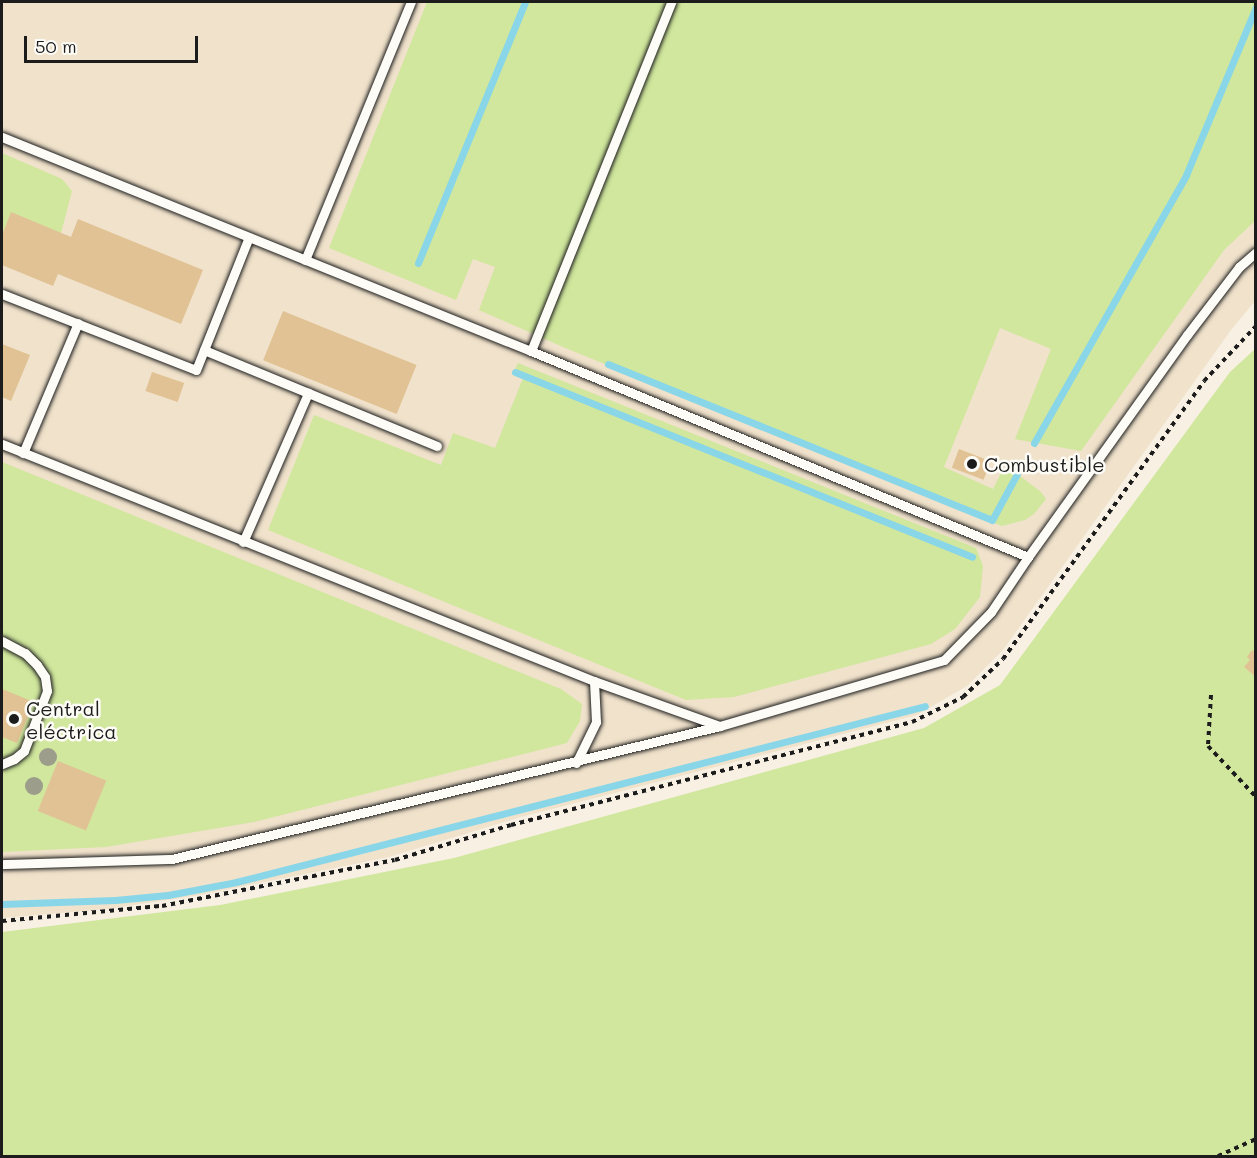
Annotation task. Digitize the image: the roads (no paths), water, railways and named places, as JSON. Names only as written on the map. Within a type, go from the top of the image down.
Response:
[{"type":"lane","points":[[305,260],[411,2]]},
{"type":"lane","points":[[531,351],[671,2]]},
{"type":"lane","points":[[2,136],[531,351],[1028,557]]},
{"type":"lane","points":[[2,294],[196,370],[249,237]]},
{"type":"lane","points":[[2,864],[172,859],[576,763],[720,726],[944,660],[991,612],[1186,335],[1239,267],[1256,252]]},
{"type":"lane","points":[[23,453],[78,323]]},
{"type":"lane","points":[[204,350],[436,446]]},
{"type":"lane","points":[[243,542],[308,393]]},
{"type":"lane","points":[[2,444],[594,681],[720,726]]},
{"type":"lane","points":[[2,641],[25,653],[37,665],[45,677],[47,692],[24,751],[14,759],[2,764]]},
{"type":"lane","points":[[576,763],[596,722],[594,681]]},
{"type":"waterway","points":[[418,263],[525,2]]},
{"type":"waterway","points":[[1034,443],[1186,175],[1256,7]]},
{"type":"waterway","points":[[608,364],[992,520],[1017,474]]},
{"type":"waterway","points":[[515,372],[972,557]]},
{"type":"waterway","points":[[2,904],[115,900],[168,895],[236,882],[925,706]]},
{"type":"place","name":"Combustible","points":[[972,464]]},
{"type":"place","name":"Central eléctrica","points":[[14,719]]}]
